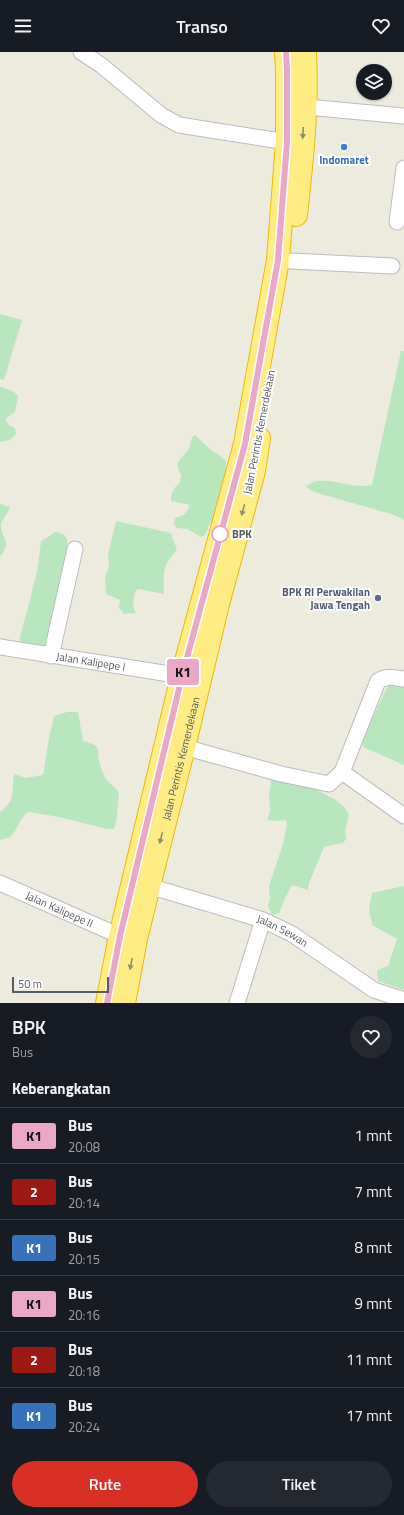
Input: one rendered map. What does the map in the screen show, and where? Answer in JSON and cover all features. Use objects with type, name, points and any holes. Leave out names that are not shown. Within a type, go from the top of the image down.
[{"type":"highway","name":"Jalan Perintis Kemerdekaan","points":[[107,1003],[128,937],[149,886],[218,604],[254,471],[291,261],[301,163],[296,106],[286,52]]},
{"type":"highway","name":"Jalan Perintis Kemerdekaan","points":[[124,1003],[128,937],[182,676],[245,444],[278,260],[287,142],[296,106],[305,52]]},
{"type":"street","points":[[81,52],[101,65],[161,115],[179,125],[287,142]]},
{"type":"street","points":[[296,106],[404,116]]},
{"type":"street","points":[[397,222],[404,168]]},
{"type":"street","points":[[291,261],[392,266]]},
{"type":"street","points":[[51,656],[75,549]]},
{"type":"street","name":"Jalan Kalipepe I","points":[[0,647],[182,676]]},
{"type":"street","points":[[184,748],[325,784],[332,783],[342,772],[378,681],[382,678],[389,677],[404,679]]},
{"type":"street","points":[[342,772],[404,816]]},
{"type":"street","name":"Jalan Kalipepe II","points":[[0,883],[128,937]]},
{"type":"street","name":"Jalan Sewan","points":[[149,886],[262,920],[292,934],[374,990],[404,1000]]},
{"type":"street","points":[[236,1003],[262,920]]},
{"type":"green space","points":[[0,314],[22,320],[4,380],[0,379]]},
{"type":"green space","points":[[401,351],[404,351],[404,520],[391,514],[314,492],[305,486],[317,481],[331,481],[358,486],[372,485]]},
{"type":"green space","points":[[0,386],[14,392],[18,396],[15,412],[5,419],[9,425],[15,428],[16,434],[10,440],[0,442]]},
{"type":"green space","points":[[195,435],[211,450],[226,461],[226,467],[230,473],[217,517],[210,523],[205,535],[201,537],[187,529],[176,528],[174,524],[175,518],[184,515],[190,506],[171,501],[173,491],[180,483],[181,475],[178,469],[178,462],[189,449],[192,437]]},
{"type":"green space","points":[[0,504],[10,507],[1,524],[6,547],[0,557]]},
{"type":"green space","points":[[116,521],[171,533],[177,550],[168,561],[164,570],[164,594],[139,589],[136,590],[133,602],[136,613],[124,614],[119,608],[120,600],[106,594],[105,577],[109,567],[108,555]]},
{"type":"green space","points":[[55,532],[61,533],[66,537],[68,545],[65,573],[58,608],[48,648],[29,646],[20,643],[20,637],[38,566],[41,541]]},
{"type":"green space","points":[[389,683],[404,685],[404,765],[363,747],[363,739]]},
{"type":"green space","points":[[67,712],[78,712],[83,741],[97,747],[100,764],[104,775],[119,792],[117,818],[114,829],[107,829],[54,816],[28,812],[10,837],[0,840],[0,812],[9,804],[11,800],[14,774],[25,778],[43,775],[54,716]]},
{"type":"green space","points":[[272,778],[305,784],[336,800],[345,808],[349,815],[345,831],[346,839],[343,843],[324,847],[309,883],[308,890],[292,885],[279,913],[272,915],[268,906],[270,899],[269,886],[284,841],[287,825],[286,820],[267,820],[270,812],[269,793]]},
{"type":"green space","points":[[404,886],[404,990],[378,981],[377,970],[388,966],[397,939],[372,925],[369,908],[372,893]]},
{"type":"bus line","name":"K1","points":[[107,1003],[120,936],[182,676],[245,444],[278,260],[287,142],[286,52]]},
{"type":"place","name":"Indomaret","points":[[344,147]]},
{"type":"place","name":"BPK","points":[[220,534]]},
{"type":"place","name":"BPK RI Perwakilan Jawa Tengah","points":[[378,598]]}]
